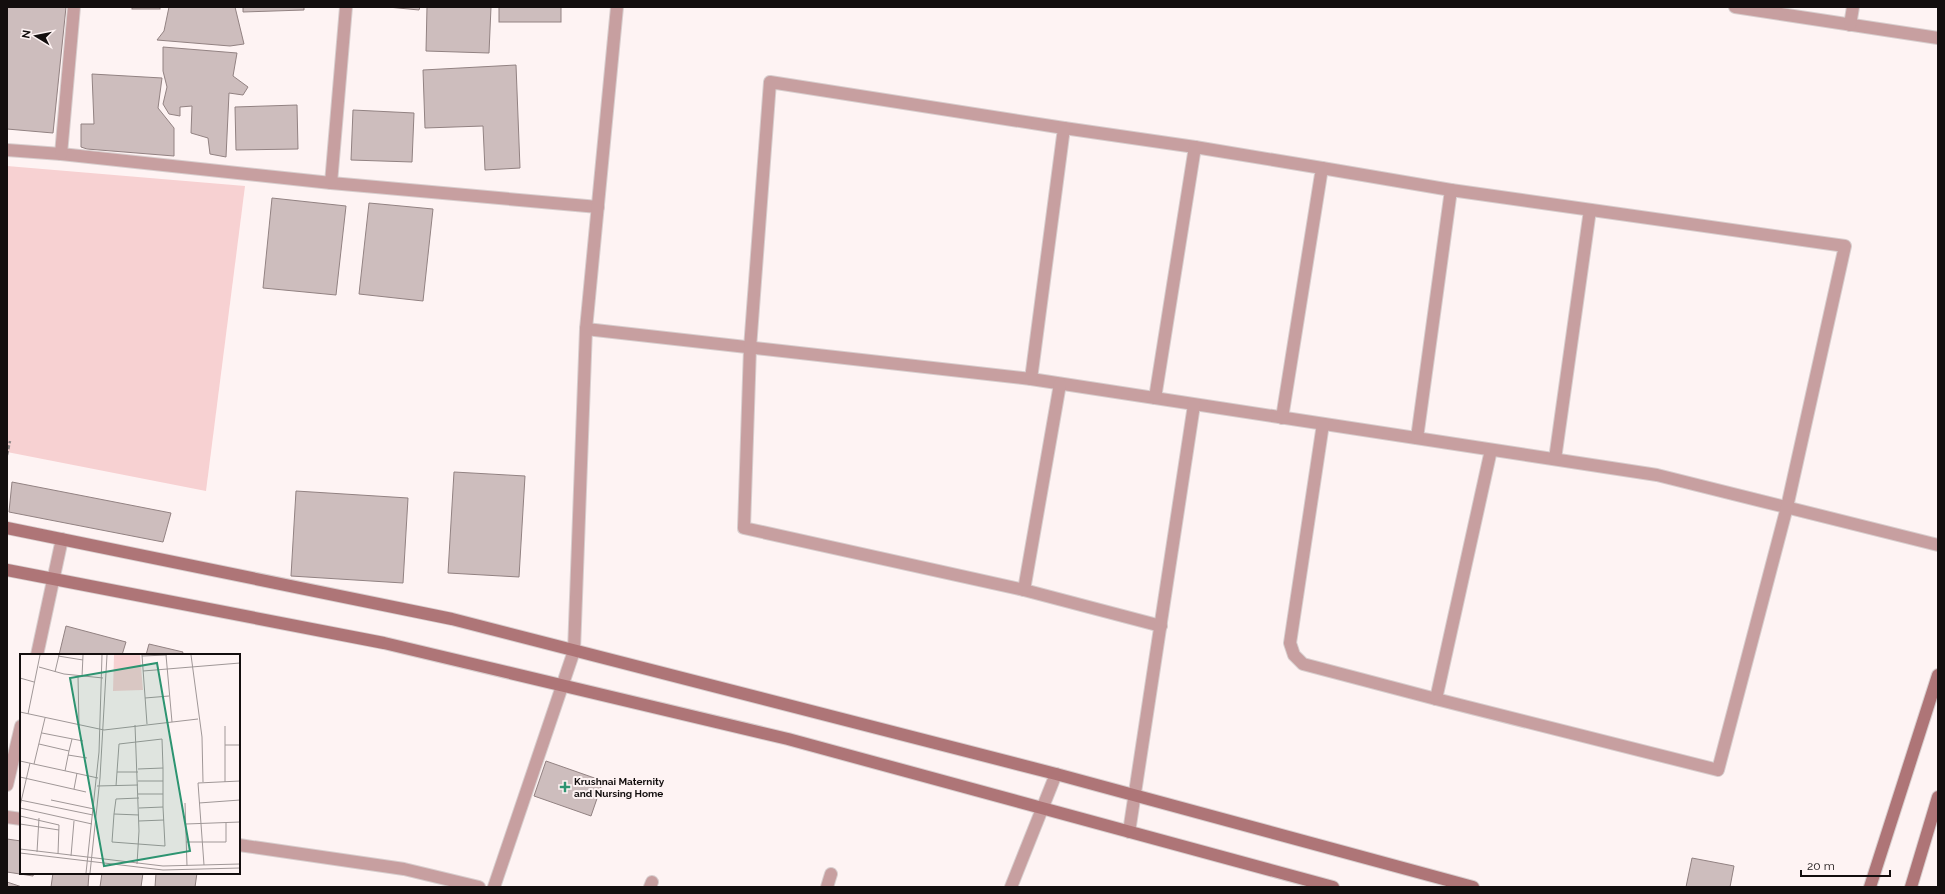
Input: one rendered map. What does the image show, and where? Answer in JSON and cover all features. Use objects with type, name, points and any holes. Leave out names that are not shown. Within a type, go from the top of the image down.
[{"type":"street","points":[[61,154],[74,7]]},
{"type":"street","points":[[331,183],[346,7]]},
{"type":"street","points":[[494,887],[574,651],[586,329],[617,7]]},
{"type":"street","points":[[1735,7],[1938,38]]},
{"type":"street","points":[[1850,25],[1853,7]]},
{"type":"street","points":[[1161,626],[1024,590],[744,528],[750,348],[770,82],[1322,168],[1451,190],[1845,246],[1787,507],[1718,770],[1303,664],[1294,655],[1290,643],[1323,424]]},
{"type":"street","points":[[1031,379],[1064,128]]},
{"type":"street","points":[[1154,398],[1195,148]]},
{"type":"street","points":[[7,150],[61,154],[331,183],[598,207]]},
{"type":"street","points":[[1282,418],[1322,168]]},
{"type":"street","points":[[1418,438],[1451,190]]},
{"type":"street","points":[[1555,459],[1590,210]]},
{"type":"street","points":[[586,329],[1031,379],[1194,405],[1658,474],[1938,545]]},
{"type":"street","points":[[1024,590],[1060,384]]},
{"type":"street","points":[[1129,832],[1194,405]]},
{"type":"street","points":[[1436,698],[1491,450]]},
{"type":"street","points":[[7,528],[452,619],[1056,774],[1473,887]]},
{"type":"street","points":[[38,654],[52,579],[62,539]]},
{"type":"street","points":[[7,570],[384,643],[788,739],[1333,887]]},
{"type":"street","points":[[1870,887],[1938,675]]},
{"type":"street","points":[[7,782],[20,730]]},
{"type":"street","points":[[1011,887],[1056,774]]},
{"type":"street","points":[[1912,887],[1938,797]]},
{"type":"street","points":[[7,817],[20,819]]},
{"type":"street","points":[[240,845],[404,869],[479,887]]},
{"type":"street","points":[[827,887],[831,874]]},
{"type":"path","points":[[7,455],[10,441]]},
{"type":"shaded area","points":[[7,166],[245,186],[206,491],[7,452]]},
{"type":"building","points":[[7,7],[66,7],[53,133],[7,129]]},
{"type":"building","points":[[132,7],[160,7],[160,9],[132,9]]},
{"type":"building","points":[[169,7],[235,7],[244,44],[230,46],[157,40],[164,31]]},
{"type":"building","points":[[243,7],[304,7],[304,10],[243,12]]},
{"type":"building","points":[[388,7],[420,7],[419,10]]},
{"type":"building","points":[[427,7],[491,7],[489,53],[426,51]]},
{"type":"building","points":[[499,7],[561,7],[561,22],[499,22]]},
{"type":"building","points":[[163,47],[237,53],[233,76],[248,87],[243,95],[229,93],[226,157],[210,154],[208,138],[191,133],[192,106],[180,107],[180,116],[169,114],[163,104],[167,87],[163,71]]},
{"type":"building","points":[[516,65],[520,168],[485,170],[483,126],[425,128],[423,70]]},
{"type":"building","points":[[92,74],[162,78],[158,108],[174,128],[174,156],[87,149],[81,147],[81,124],[94,124]]},
{"type":"building","points":[[297,105],[298,149],[236,150],[235,107]]},
{"type":"building","points":[[353,110],[414,113],[412,162],[351,160]]},
{"type":"building","points":[[272,198],[346,206],[336,295],[263,288]]},
{"type":"building","points":[[369,203],[433,209],[423,301],[359,294]]},
{"type":"building","points":[[454,472],[525,476],[519,577],[448,573]]},
{"type":"building","points":[[12,482],[171,513],[163,542],[9,512]]},
{"type":"building","points":[[296,491],[408,498],[403,583],[291,576]]},
{"type":"building","points":[[66,626],[126,642],[122,654],[59,654]]},
{"type":"building","points":[[149,644],[183,652],[182,654],[146,654]]},
{"type":"building","points":[[546,761],[603,781],[591,816],[534,796]]},
{"type":"building","points":[[7,839],[20,841],[20,874],[7,872]]},
{"type":"building","points":[[1692,858],[1734,866],[1730,887],[1686,887]]},
{"type":"building","points":[[20,874],[34,874],[33,876]]},
{"type":"building","points":[[53,874],[89,874],[88,887],[51,887]]},
{"type":"building","points":[[102,874],[143,874],[141,887],[100,887]]},
{"type":"building","points":[[156,874],[197,874],[195,887],[155,887]]},
{"type":"building","points":[[7,882],[22,887],[7,887]]},
{"type":"place","name":"Krushnai Maternity and Nursing Home","points":[[565,787]]}]
